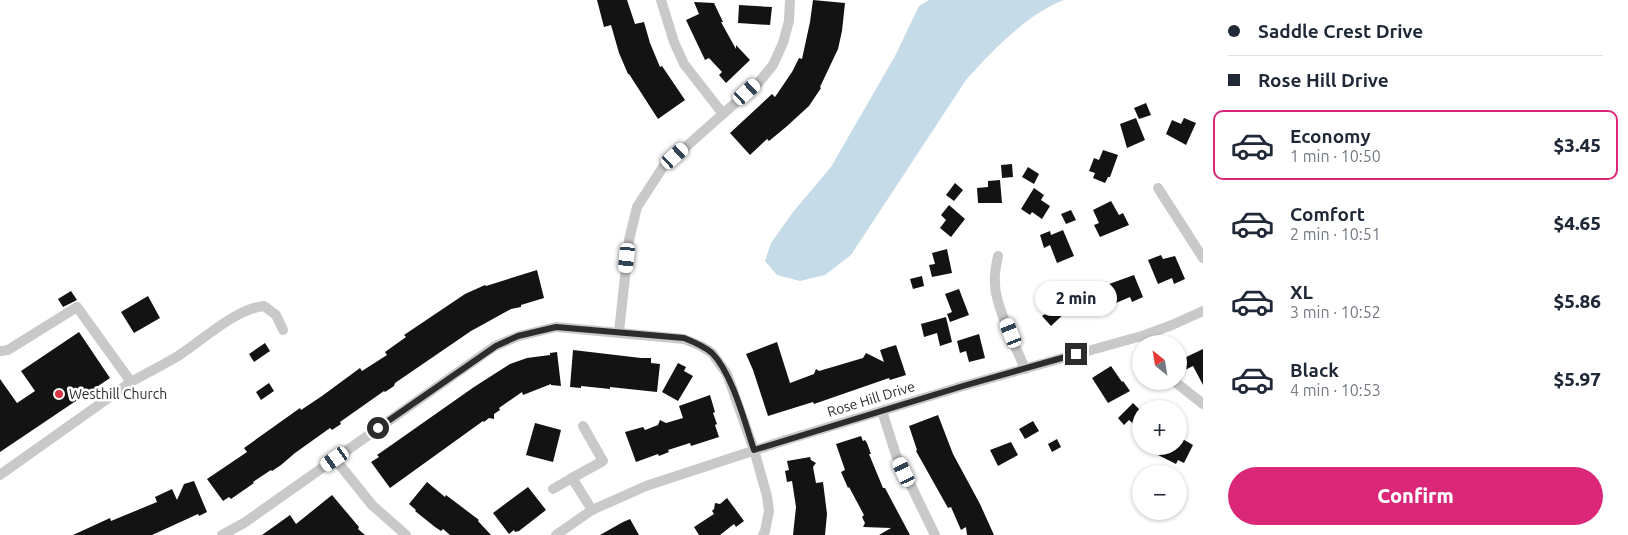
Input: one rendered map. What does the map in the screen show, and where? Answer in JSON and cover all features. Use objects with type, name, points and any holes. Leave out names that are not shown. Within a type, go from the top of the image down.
[{"type":"street","points":[[661,0],[674,42],[684,64],[723,114]]},
{"type":"street","points":[[619,332],[628,240],[637,207],[663,167],[759,82],[772,65],[783,43],[789,21],[790,0]]},
{"type":"street","points":[[1158,188],[1203,258]]},
{"type":"street","points":[[998,256],[994,285],[997,298],[1025,369]]},
{"type":"street","points":[[0,475],[131,382],[178,356],[253,307],[264,306],[276,315],[283,330]]},
{"type":"street","points":[[0,350],[8,350],[78,307],[131,382]]},
{"type":"street","name":"Rose Hill Drive","points":[[1153,335],[1203,311]]},
{"type":"street","points":[[222,535],[244,523],[496,346],[518,336],[556,327],[684,338],[712,353],[727,374],[768,496],[768,510],[763,535]]},
{"type":"street","name":"Rose Hill Drive","points":[[556,535],[592,510],[646,486],[882,410],[1025,369],[1132,342]]},
{"type":"street","points":[[1185,390],[1203,404]]},
{"type":"street","points":[[882,410],[896,455],[936,535]]},
{"type":"street","points":[[553,489],[602,460],[583,426]]},
{"type":"street","points":[[335,459],[372,505],[406,535]]},
{"type":"street","points":[[572,478],[592,510]]},
{"type":"water","points":[[929,0],[1064,0],[1037,14],[1011,34],[966,80],[851,255],[825,275],[800,281],[777,275],[765,261],[771,243],[793,212],[831,167],[895,56],[919,6]]},
{"type":"building","points":[[597,0],[627,0],[635,24],[644,22],[660,67],[662,66],[685,100],[658,119],[628,74],[619,53],[611,25],[604,27]]},
{"type":"building","points":[[813,0],[845,3],[838,49],[821,88],[809,106],[750,155],[730,133],[772,94],[775,97],[799,58],[802,59]]},
{"type":"building","points":[[694,2],[714,3],[723,22],[721,22],[736,49],[736,45],[750,60],[726,83],[719,75],[722,72],[709,58],[705,60],[686,20],[699,14]]},
{"type":"building","points":[[739,5],[772,7],[770,25],[738,23]]},
{"type":"building","points":[[1146,103],[1151,115],[1139,119],[1134,108]]},
{"type":"building","points":[[1136,118],[1145,140],[1127,148],[1120,124]]},
{"type":"building","points":[[1184,118],[1196,123],[1186,145],[1166,134],[1172,120],[1181,124]]},
{"type":"building","points":[[1103,150],[1118,155],[1110,177],[1108,177],[1105,183],[1093,178],[1095,173],[1089,171],[1094,158],[1099,160]]},
{"type":"building","points":[[1012,164],[1013,177],[1002,178],[1001,165]]},
{"type":"building","points":[[1028,167],[1039,174],[1034,184],[1022,177]]},
{"type":"building","points":[[1000,180],[1002,203],[978,203],[977,188],[988,187],[988,181]]},
{"type":"building","points":[[955,183],[963,190],[954,201],[946,195]]},
{"type":"building","points":[[1034,188],[1044,195],[1041,200],[1050,206],[1042,219],[1032,212],[1030,215],[1021,209]]},
{"type":"building","points":[[1111,201],[1119,215],[1123,213],[1129,225],[1100,237],[1094,225],[1099,223],[1093,210]]},
{"type":"building","points":[[949,205],[965,219],[951,237],[940,228],[946,220],[941,215]]},
{"type":"building","points":[[1071,210],[1076,220],[1066,224],[1061,214]]},
{"type":"building","points":[[1063,230],[1074,256],[1057,263],[1050,245],[1044,248],[1040,235],[1050,231],[1051,235]]},
{"type":"building","points":[[947,249],[952,273],[932,277],[929,265],[935,264],[932,253]]},
{"type":"building","points":[[1161,255],[1163,259],[1175,256],[1185,279],[1174,284],[1172,278],[1158,284],[1148,260]]},
{"type":"building","points":[[537,270],[544,298],[511,309],[471,331],[340,422],[341,424],[332,430],[330,428],[281,465],[253,482],[231,499],[229,497],[223,501],[207,479],[247,452],[244,448],[300,408],[301,410],[360,368],[362,371],[387,355],[385,352],[406,337],[404,335],[465,294],[485,285]]},
{"type":"building","points":[[1134,275],[1143,297],[1132,302],[1130,297],[1116,303],[1109,284]]},
{"type":"building","points":[[922,276],[924,286],[913,289],[910,279]]},
{"type":"building","points":[[959,289],[969,315],[950,322],[947,314],[952,312],[945,294]]},
{"type":"building","points":[[1089,289],[1103,302],[1093,312],[1080,298]]},
{"type":"building","points":[[71,291],[77,300],[63,307],[58,299]]},
{"type":"building","points":[[148,296],[160,318],[134,333],[121,312]]},
{"type":"building","points":[[1058,300],[1068,310],[1051,326],[1042,316]]},
{"type":"building","points":[[946,317],[952,342],[940,346],[937,333],[924,337],[921,324]]},
{"type":"building","name":"Westhill Church","points":[[79,332],[110,378],[0,452],[0,379],[17,403],[35,391],[21,371]]},
{"type":"building","points":[[979,334],[985,358],[969,362],[966,351],[960,353],[957,341]]},
{"type":"building","points":[[777,342],[790,383],[814,374],[816,369],[819,371],[863,358],[866,353],[884,362],[880,350],[896,345],[906,375],[890,380],[889,378],[814,404],[813,402],[768,416],[746,354]]},
{"type":"building","points":[[265,343],[270,351],[254,362],[249,354]]},
{"type":"building","points":[[1203,349],[1203,385],[1193,366],[1188,368],[1188,356]]},
{"type":"building","points":[[573,350],[651,358],[651,363],[660,364],[657,392],[610,387],[610,389],[581,386],[581,388],[570,387]]},
{"type":"building","points":[[557,352],[561,386],[551,384],[523,395],[522,392],[499,408],[500,410],[494,414],[494,419],[489,418],[483,421],[390,488],[371,462],[379,457],[377,455],[510,364],[527,358],[550,355],[550,353]]},
{"type":"building","points":[[678,363],[686,367],[684,371],[693,376],[678,401],[662,392]]},
{"type":"building","points":[[1111,366],[1130,391],[1108,403],[1092,378]]},
{"type":"building","points":[[269,383],[274,391],[261,400],[256,392]]},
{"type":"building","points":[[710,395],[719,437],[691,446],[690,443],[668,450],[669,452],[659,456],[658,454],[636,462],[625,432],[643,427],[645,430],[658,425],[660,420],[666,423],[683,418],[679,406]]},
{"type":"building","points":[[1132,404],[1132,423],[1129,420],[1124,425],[1118,418]]},
{"type":"building","points":[[938,415],[953,454],[980,504],[994,535],[967,535],[966,527],[961,530],[951,507],[948,508],[916,451],[909,426]]},
{"type":"building","points":[[1033,421],[1039,431],[1025,439],[1019,429]]},
{"type":"building","points":[[535,423],[561,430],[553,462],[526,455]]},
{"type":"building","points":[[861,436],[863,441],[865,440],[867,443],[871,454],[869,454],[883,488],[885,488],[910,535],[879,535],[891,528],[863,527],[865,523],[862,517],[864,515],[841,472],[845,470],[836,444]]},
{"type":"building","points":[[1057,439],[1061,447],[1052,452],[1048,444]]},
{"type":"building","points":[[1011,442],[1018,455],[998,466],[990,450]]},
{"type":"building","points":[[1187,442],[1193,445],[1184,463],[1178,460],[1176,464],[1158,455],[1187,455]]},
{"type":"building","points":[[810,457],[816,463],[813,467],[816,483],[823,482],[827,514],[825,535],[793,535],[796,507],[792,481],[787,482],[785,471],[789,470],[787,461]]},
{"type":"building","points":[[194,481],[207,512],[199,516],[198,514],[152,535],[73,535],[110,518],[111,521],[157,502],[155,497],[172,489],[177,500],[184,484]]},
{"type":"building","points":[[427,482],[479,520],[491,535],[450,535],[443,529],[441,531],[435,527],[415,511],[409,504]]},
{"type":"building","points":[[528,487],[546,510],[519,531],[515,532],[514,530],[509,534],[493,513]]},
{"type":"building","points":[[332,495],[359,527],[358,529],[365,535],[262,535],[290,515],[296,524]]},
{"type":"building","points":[[727,498],[744,521],[736,527],[734,524],[720,535],[699,535],[694,527],[714,514],[712,511],[715,503],[720,504]]},
{"type":"building","points":[[630,519],[639,535],[600,535],[623,522]]},
{"type":"place","name":"Westhill Church","points":[[59,394]]},
{"type":"route","points":[[378,428],[496,346],[533,331],[556,327],[684,338],[702,346],[712,353],[727,374],[754,450],[963,386],[1076,354]]}]
